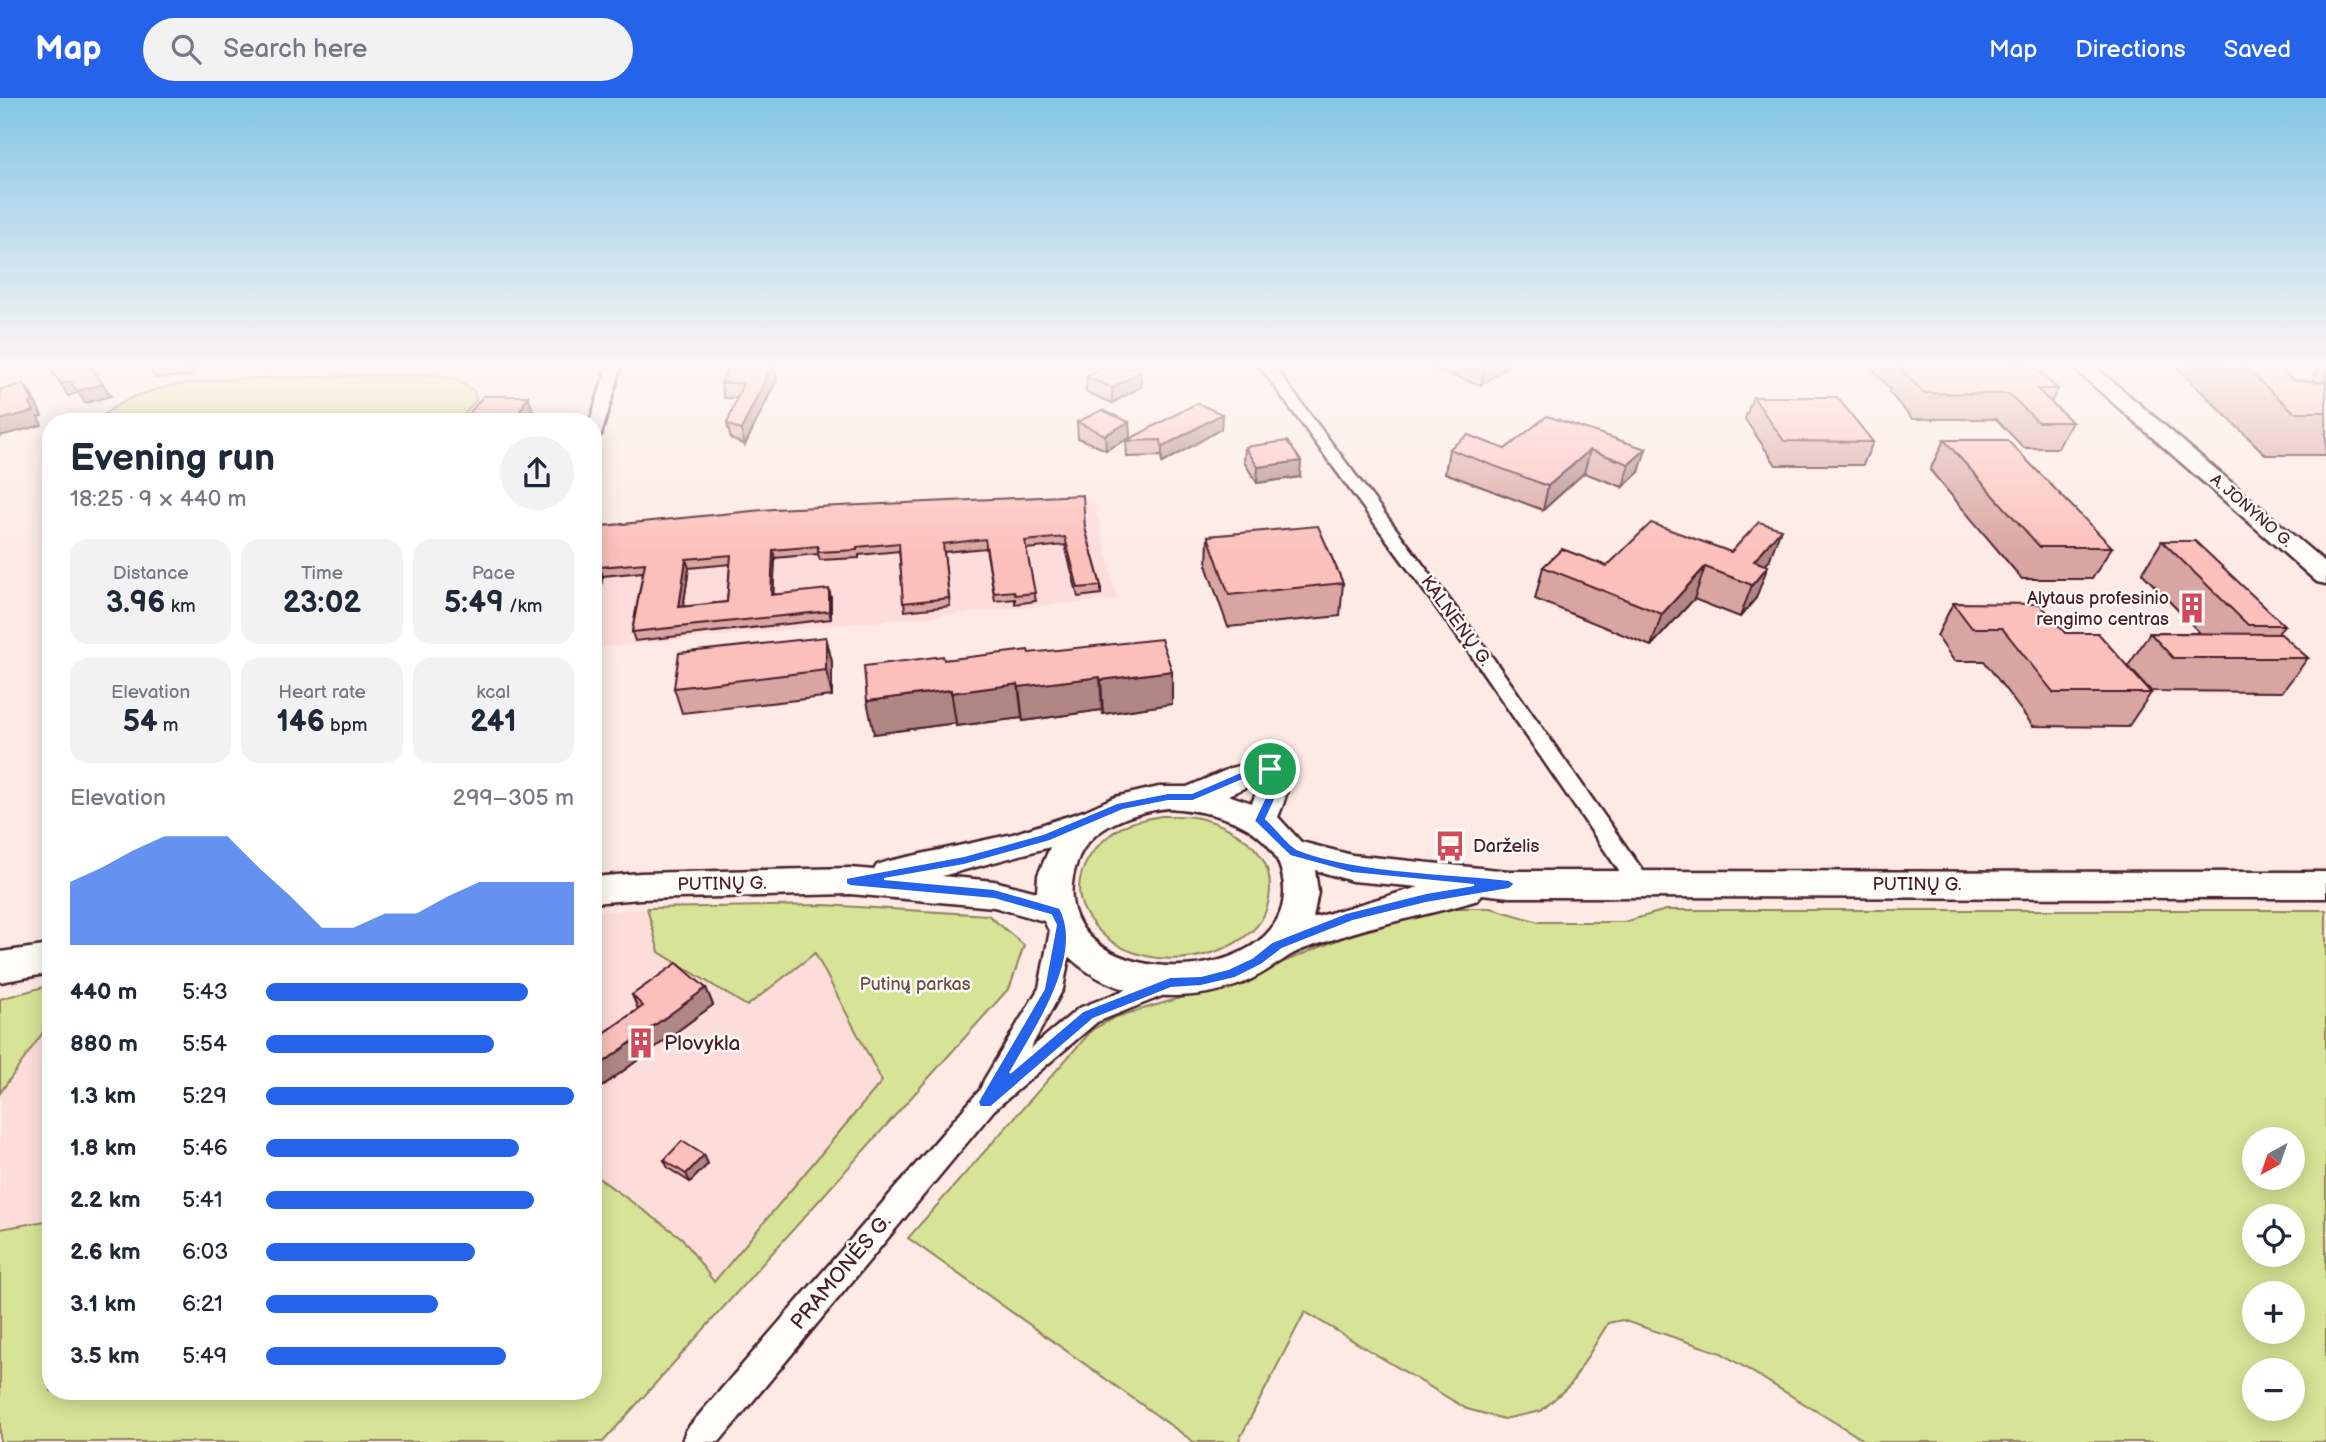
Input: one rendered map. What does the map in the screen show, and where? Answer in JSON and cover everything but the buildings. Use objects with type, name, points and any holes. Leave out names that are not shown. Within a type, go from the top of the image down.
[{"type":"main road","name":"A. JONYNO G.","points":[[2152,427],[2326,576]]},
{"type":"main road","points":[[1193,797],[1242,776],[1270,769],[1273,791],[1260,821]]},
{"type":"main road","points":[[1193,797],[1228,806],[1260,821],[1277,835],[1290,851],[1301,883],[1301,899],[1289,931],[1256,962],[1231,974],[1201,981],[1170,983],[1136,977],[1105,965],[1080,947],[1059,918],[1052,893],[1059,858],[1076,835],[1100,816],[1144,800],[1193,797]]},
{"type":"main road","name":"PUTINŲ G.","points":[[850,881],[964,860],[1046,838],[1100,816]]},
{"type":"main road","name":"PUTINŲ G.","points":[[1290,851],[1352,868],[1509,884],[2326,885]]},
{"type":"main road","name":"PUTINŲ G.","points":[[602,890],[850,881],[994,894],[1059,918]]},
{"type":"main road","name":"PUTINŲ G.","points":[[1277,945],[1351,917],[1426,898],[1509,884]]},
{"type":"main road","points":[[0,967],[42,960]]},
{"type":"street","name":"KALNĖNŲ G.","points":[[1312,427],[1478,651],[1640,884]]},
{"type":"street","points":[[985,1102],[1051,989],[1059,918]]},
{"type":"street","points":[[985,1102],[1088,1015],[1170,983]]},
{"type":"street","name":"PRAMONĖS G.","points":[[698,1442],[985,1102]]},
{"type":"shaded area","points":[[1094,500],[1117,599],[602,647],[602,530],[840,510]]},
{"type":"shaded area","points":[[647,908],[659,952],[815,952],[882,1081],[714,1282],[682,1238],[602,1180],[602,911]]},
{"type":"shaded area","points":[[42,1034],[42,1222],[0,1229],[0,1093]]},
{"type":"green space","points":[[1162,816],[1195,817],[1224,827],[1247,841],[1264,861],[1270,887],[1266,910],[1257,926],[1235,943],[1215,952],[1192,957],[1169,959],[1146,956],[1124,949],[1105,937],[1090,920],[1082,906],[1079,892],[1080,878],[1092,853],[1102,842],[1126,825]]},
{"type":"green space","name":"Putinų parkas","points":[[825,905],[988,915],[1024,945],[1010,987],[603,1442],[0,1442],[0,1229],[42,1222],[42,1400],[602,1400],[602,1180],[682,1238],[714,1282],[882,1081],[815,953],[747,1006],[659,952],[647,908]]},
{"type":"green space","points":[[1440,908],[1491,908],[1539,922],[1624,922],[1666,910],[2326,910],[2326,1442],[1867,1442],[1721,1353],[1622,1320],[1608,1323],[1571,1384],[1541,1411],[1504,1419],[1467,1409],[1305,1312],[1238,1442],[1194,1442],[908,1238],[1093,1029],[1116,1017],[1234,982],[1394,917]]},
{"type":"green space","points":[[42,987],[42,1034],[0,1093],[0,999]]},
{"type":"place","name":"Alytaus profesinio rengimo centras","points":[[2192,608]]},
{"type":"place","name":"Darželis","points":[[1450,846]]},
{"type":"place","name":"Plovykla","points":[[641,1043]]},
{"type":"route","points":[[1270,769],[1273,791],[1260,821],[1277,835],[1290,851],[1352,868],[1509,884],[1426,898],[1351,917],[1277,945],[1256,962],[1231,974],[1201,981],[1170,983],[1088,1015],[985,1102],[1051,989],[1063,925],[1056,911],[994,894],[850,881],[964,860],[1046,838],[1121,806],[1168,797],[1193,797],[1242,776],[1270,769]]}]
